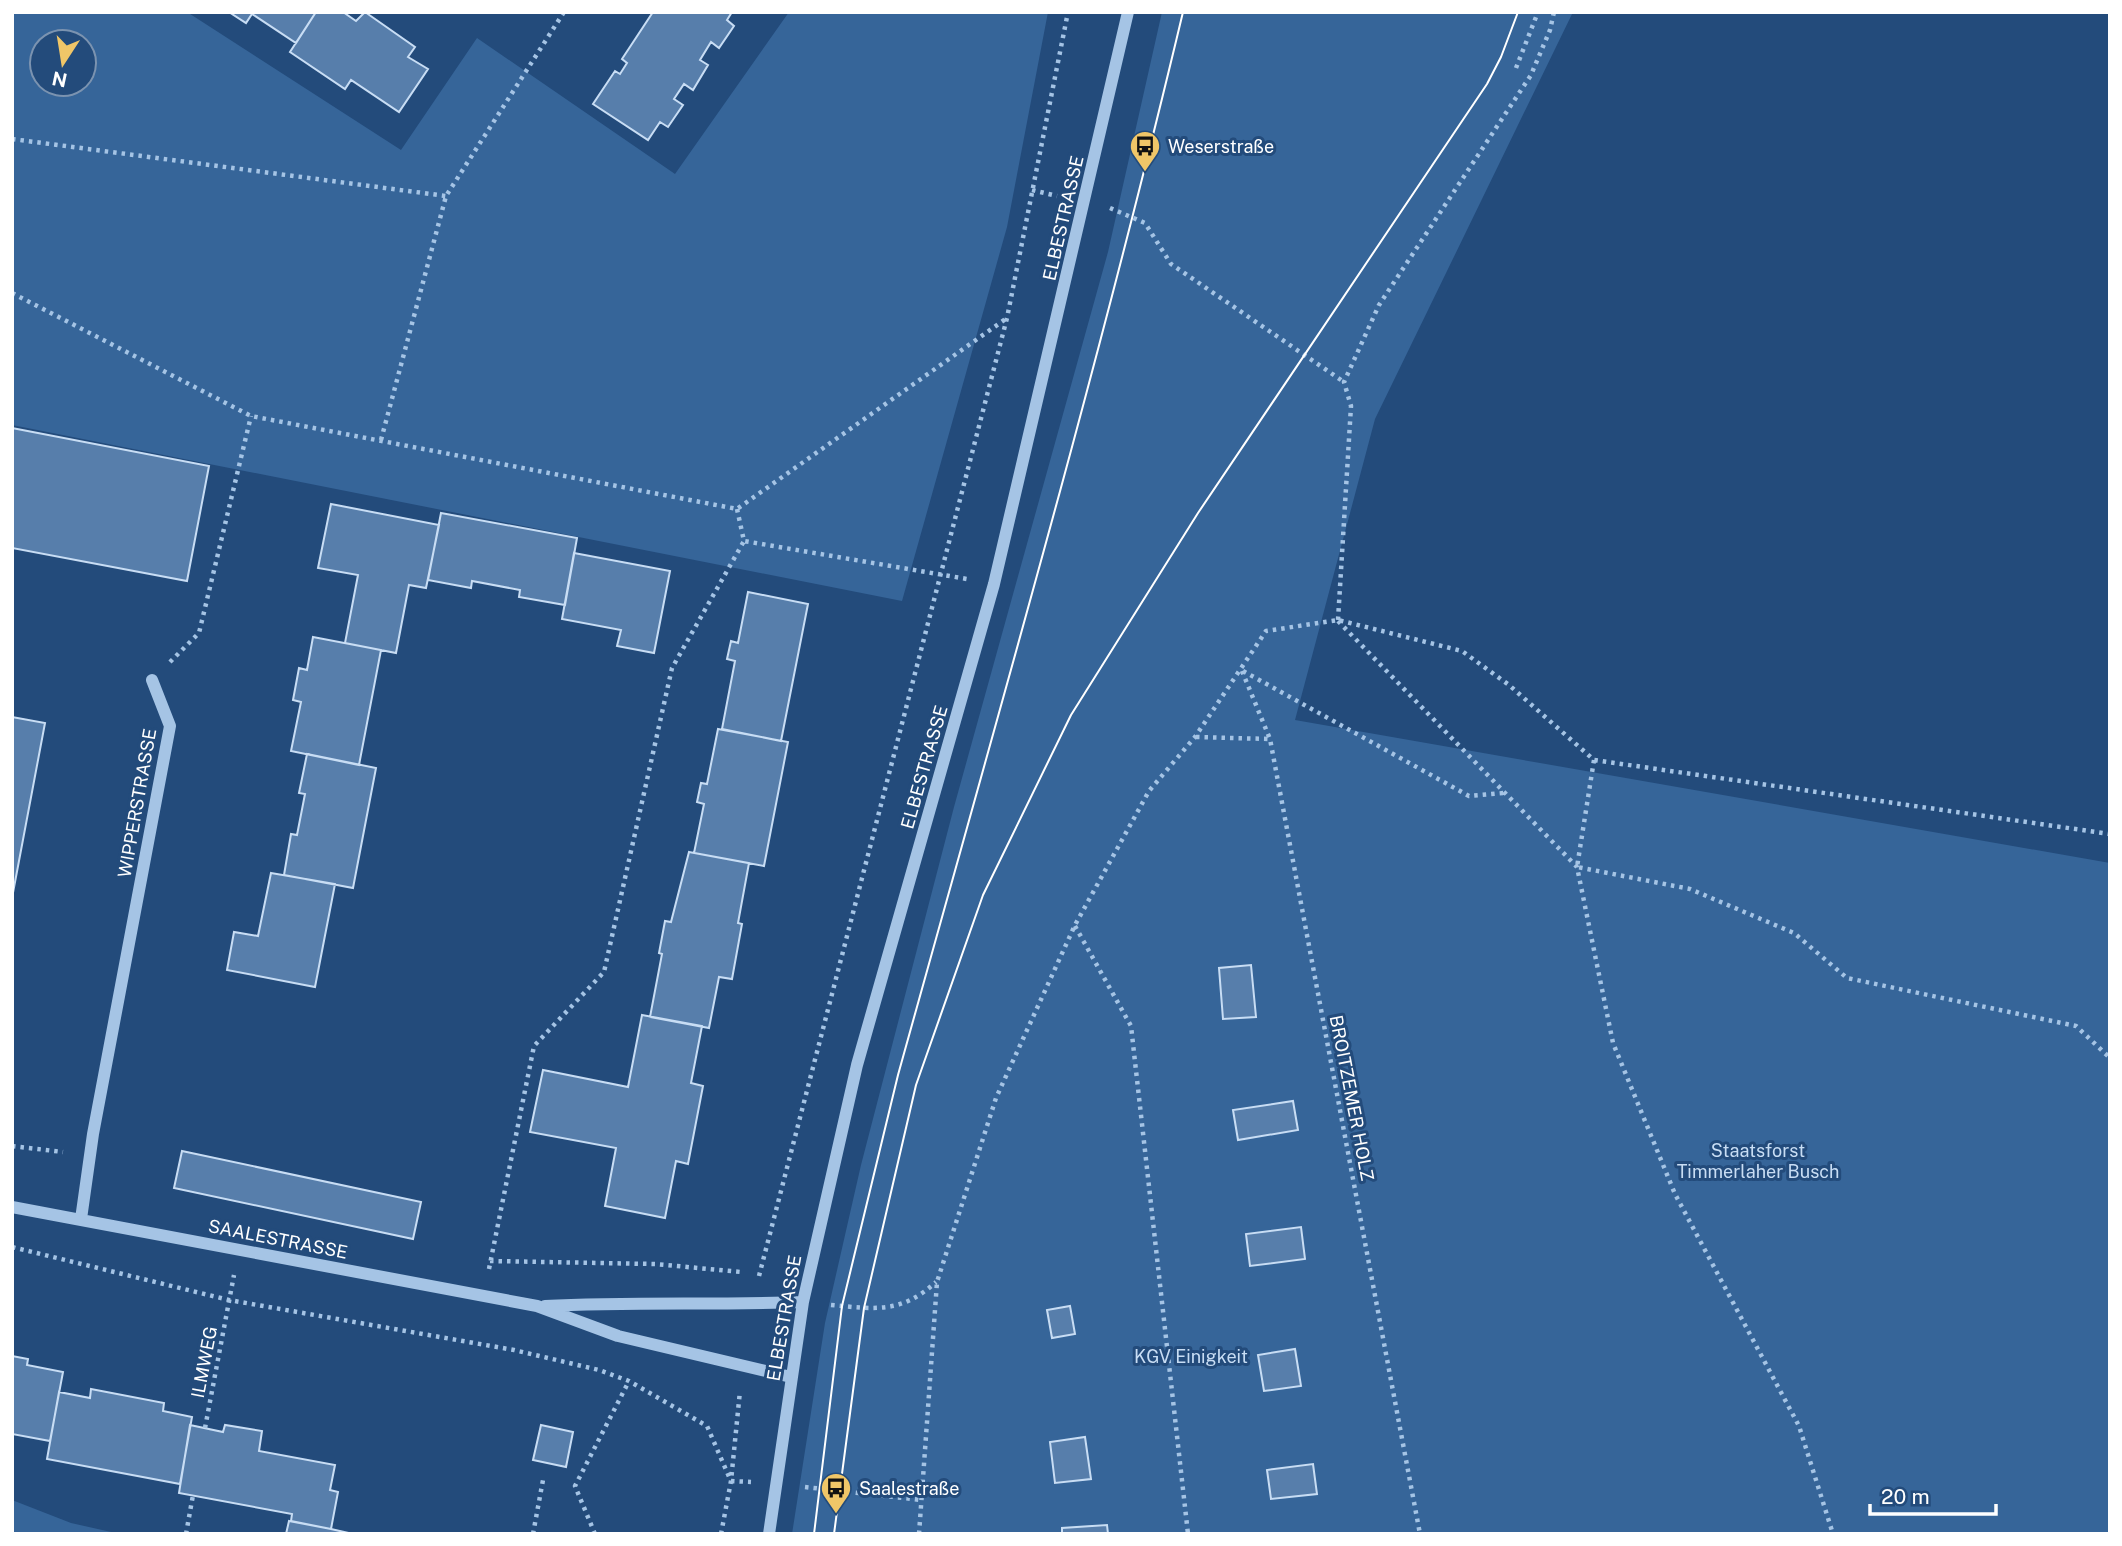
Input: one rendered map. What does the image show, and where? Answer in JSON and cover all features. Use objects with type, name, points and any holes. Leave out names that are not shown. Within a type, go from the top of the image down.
[{"type":"street","name":"ELBESTRASSE","points":[[769,1534],[774,1484],[803,1302],[857,1065],[994,584],[1086,203],[1128,12]]},
{"type":"street","name":"WIPPERSTRASSE","points":[[81,1219],[90,1157],[170,726],[152,680]]},
{"type":"street","name":"SAALESTRASSE","points":[[12,1207],[537,1306],[618,1336],[790,1377]]},
{"type":"street","name":"SAALESTRASSE","points":[[537,1306],[638,1302],[721,1306],[803,1302]]},
{"type":"path","points":[[381,440],[446,196],[564,12]]},
{"type":"path","points":[[737,509],[744,541],[672,668],[604,972],[534,1046],[490,1261],[654,1264],[759,1274],[1007,318],[1068,12]]},
{"type":"path","points":[[1516,68],[1538,12]]},
{"type":"path","points":[[1344,382],[1379,305],[1531,75],[1550,30],[1554,12]]},
{"type":"path","points":[[12,139],[446,196]]},
{"type":"path","points":[[1086,203],[1121,211],[1145,223],[1171,264],[1344,382],[1351,406],[1338,620],[1577,867],[1690,889],[1794,933],[1847,978],[2076,1026],[2110,1058]]},
{"type":"path","points":[[12,293],[251,416],[737,509],[1007,318]]},
{"type":"path","points":[[152,680],[199,633],[251,416]]},
{"type":"path","points":[[744,541],[979,581]]},
{"type":"path","points":[[919,1534],[937,1282],[996,1098],[1075,925],[1149,791],[1195,737],[1242,671],[1266,631],[1338,620],[1462,651],[1509,685],[1594,760],[2110,834]]},
{"type":"path","points":[[1242,671],[1469,796],[1504,793]]},
{"type":"path","name":"BROITZEMER HOLZ","points":[[1242,671],[1270,739],[1420,1534]]},
{"type":"path","points":[[1195,737],[1270,739]]},
{"type":"path","points":[[1594,760],[1577,867],[1613,1044],[1675,1194],[1798,1426],[1833,1534]]},
{"type":"path","points":[[1075,925],[1131,1026],[1188,1534]]},
{"type":"path","points":[[12,1146],[90,1157]]},
{"type":"path","points":[[12,1247],[229,1300],[513,1350],[599,1370],[629,1381],[707,1426],[731,1481]]},
{"type":"path","points":[[803,1302],[889,1310],[921,1296],[937,1282]]},
{"type":"path","name":"ILMWEG","points":[[205,1428],[229,1300]]},
{"type":"path","points":[[594,1534],[575,1486],[629,1381]]},
{"type":"path","points":[[721,1534],[731,1481],[737,1423]]},
{"type":"path","points":[[533,1534],[543,1480]]},
{"type":"path","points":[[731,1481],[921,1500]]},
{"type":"path","points":[[186,1534],[193,1496]]},
{"type":"green space","points":[[12,12],[187,12],[401,150],[477,38],[675,174],[789,12],[1048,12],[1007,227],[902,601],[12,425]]},
{"type":"green space","points":[[1162,12],[1573,12],[1375,419],[1295,720],[2110,863],[2110,1534],[792,1534],[825,1323],[861,1165],[954,807],[1108,252]]},
{"type":"green space","points":[[12,1500],[71,1523],[120,1534],[12,1534]]},
{"type":"building","points":[[229,12],[316,12],[296,43],[252,14],[246,23]]},
{"type":"building","points":[[316,12],[343,12],[356,21],[365,12],[415,47],[408,57],[428,69],[399,112],[351,80],[345,89],[290,52]]},
{"type":"building","points":[[653,12],[732,12],[727,20],[734,26],[719,48],[711,42],[700,60],[708,65],[693,90],[684,84],[674,99],[683,105],[668,127],[660,122],[648,140],[593,104],[615,71],[620,74],[627,63],[622,59]]},
{"type":"building","points":[[12,428],[209,466],[187,581],[12,548]]},
{"type":"building","points":[[331,504],[439,525],[426,588],[409,585],[396,653],[345,643],[358,575],[318,568]]},
{"type":"building","points":[[441,513],[577,538],[565,605],[519,597],[520,590],[472,581],[471,588],[428,580]]},
{"type":"building","points":[[574,553],[670,571],[654,653],[617,646],[621,630],[562,619]]},
{"type":"building","points":[[748,592],[808,604],[781,741],[722,729],[735,661],[727,659],[731,641],[738,643]]},
{"type":"building","points":[[313,637],[381,650],[359,765],[291,751],[301,702],[293,700],[299,668],[307,670]]},
{"type":"building","points":[[12,717],[45,723],[12,898]]},
{"type":"building","points":[[718,729],[788,742],[764,866],[694,853],[704,804],[697,802],[701,783],[707,784]]},
{"type":"building","points":[[307,754],[376,768],[353,888],[284,875],[291,834],[297,835],[305,794],[299,793]]},
{"type":"building","points":[[689,852],[749,863],[738,923],[742,924],[732,979],[719,977],[709,1028],[650,1017],[662,954],[659,953],[665,921],[671,922]]},
{"type":"building","points":[[271,873],[335,884],[315,987],[227,970],[234,932],[258,936]]},
{"type":"building","points":[[1251,965],[1256,1017],[1223,1019],[1219,968]]},
{"type":"building","points":[[642,1015],[702,1026],[691,1083],[703,1086],[688,1164],[676,1161],[665,1218],[605,1206],[616,1148],[530,1132],[543,1070],[628,1087]]},
{"type":"building","points":[[1293,1101],[1298,1130],[1238,1140],[1233,1110]]},
{"type":"building","points":[[182,1151],[421,1202],[413,1239],[174,1188]]},
{"type":"building","points":[[1301,1227],[1305,1259],[1250,1266],[1246,1234]]},
{"type":"building","points":[[1070,1306],[1075,1334],[1052,1338],[1047,1310]]},
{"type":"building","points":[[1295,1349],[1301,1386],[1264,1391],[1258,1355]]},
{"type":"building","points":[[12,1356],[28,1359],[27,1365],[63,1372],[50,1441],[12,1434]]},
{"type":"building","points":[[91,1389],[164,1403],[163,1411],[192,1417],[180,1484],[47,1459],[59,1392],[90,1398]]},
{"type":"building","points":[[190,1425],[223,1432],[225,1425],[262,1431],[259,1451],[335,1465],[330,1490],[338,1492],[331,1529],[291,1521],[292,1514],[179,1493]]},
{"type":"building","points":[[541,1425],[573,1432],[566,1467],[533,1460]]},
{"type":"building","points":[[1085,1437],[1091,1479],[1055,1483],[1050,1442]]},
{"type":"building","points":[[1313,1464],[1317,1494],[1271,1499],[1267,1470]]},
{"type":"building","points":[[289,1521],[331,1529],[353,1534],[286,1534]]},
{"type":"building","points":[[1107,1525],[1108,1534],[1062,1534],[1062,1528]]},
{"type":"tram line","points":[[814,1534],[842,1306],[898,1075],[1081,412],[1183,12]]},
{"type":"tram line","points":[[834,1534],[864,1308],[916,1085],[983,895],[1071,715],[1198,513],[1487,84],[1501,57],[1518,12]]},
{"type":"place","name":"Weserstraße","points":[[1145,173]]},
{"type":"place","name":"Saalestraße","points":[[836,1515]]},
{"type":"park label","name":"Staatsforst Timmerlaher Busch","points":[[1758,1160]]},
{"type":"park label","name":"KGV Einigkeit","points":[[1191,1356]]}]
